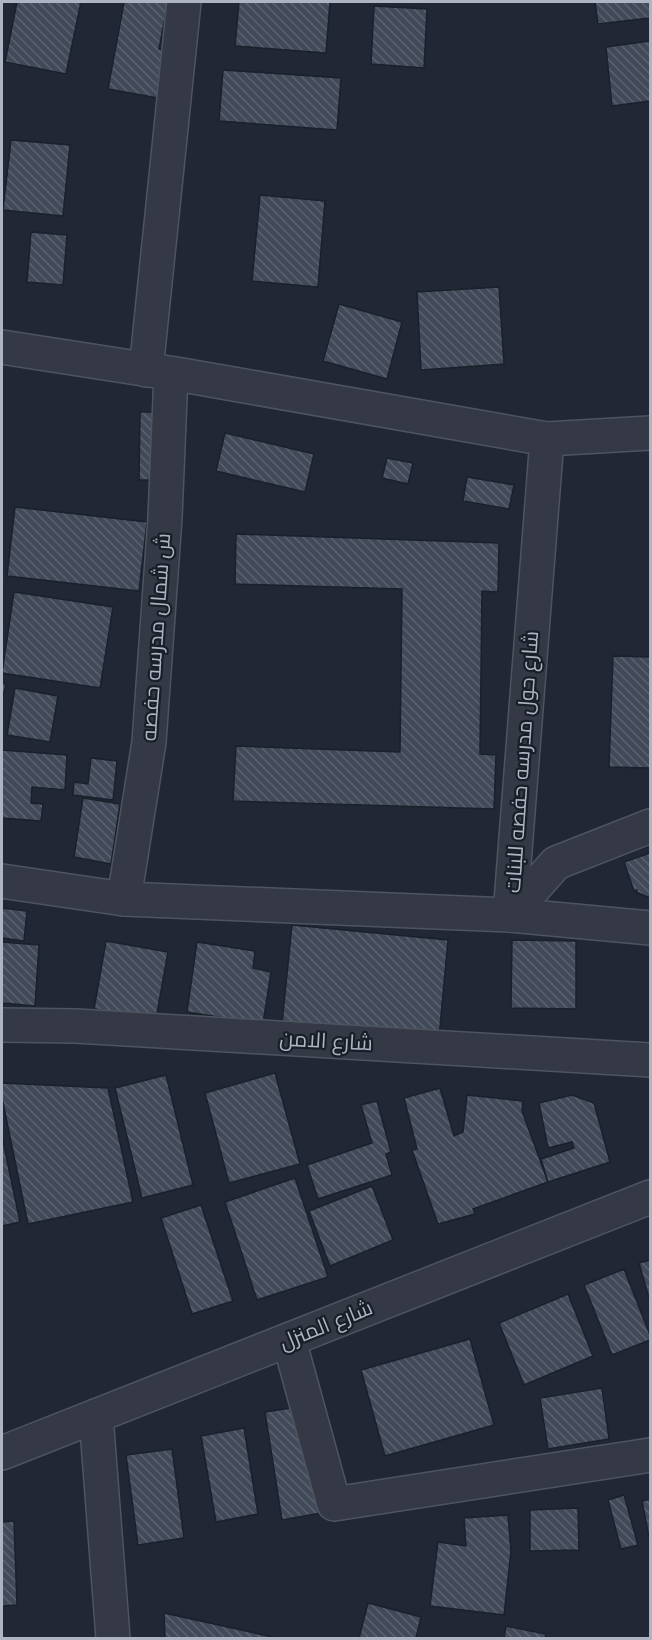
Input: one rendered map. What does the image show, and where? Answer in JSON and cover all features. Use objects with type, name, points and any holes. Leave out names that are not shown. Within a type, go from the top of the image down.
[{"type":"street","name":"ش شمال مدرسه حفصه","points":[[124,899],[150,742],[165,518],[159,372],[184,2]]},
{"type":"street","points":[[2,347],[547,439],[651,433]]},
{"type":"street","name":"شارع حول مدرسه حفصه للبنات","points":[[510,915],[547,439]]},
{"type":"street","name":"شارع حول مدرسه حفصه للبنات","points":[[510,915],[556,863],[651,826]]},
{"type":"street","points":[[2,881],[124,899],[510,915],[651,928]]},
{"type":"street","name":"شارع الامن","points":[[2,1024],[76,1026],[651,1060]]},
{"type":"street","name":"شارع المنزل","points":[[2,1453],[651,1197]]},
{"type":"street","points":[[289,1340],[334,1504],[651,1455]]},
{"type":"street","points":[[96,1416],[113,1638]]},
{"type":"building","points":[[17,2],[81,2],[66,74],[5,62]]},
{"type":"building","points":[[124,2],[168,2],[159,49],[167,51],[158,98],[108,89]]},
{"type":"building","points":[[239,2],[330,2],[326,53],[235,46]]},
{"type":"building","points":[[595,2],[650,2],[650,18],[598,24]]},
{"type":"building","points":[[374,6],[427,9],[424,68],[371,64]]},
{"type":"building","points":[[650,41],[650,101],[612,106],[606,47]]},
{"type":"building","points":[[223,70],[341,78],[337,130],[219,121]]},
{"type":"building","points":[[11,140],[70,145],[63,216],[3,210]]},
{"type":"building","points":[[260,195],[325,201],[318,287],[252,281]]},
{"type":"building","points":[[31,232],[67,235],[63,285],[27,282]]},
{"type":"building","points":[[499,287],[504,364],[421,370],[417,292]]},
{"type":"building","points":[[339,304],[402,322],[387,379],[323,361]]},
{"type":"building","points":[[140,412],[161,412],[160,480],[139,480]]},
{"type":"building","points":[[225,433],[314,454],[305,492],[216,471]]},
{"type":"building","points":[[387,458],[413,463],[408,484],[382,478]]},
{"type":"building","points":[[467,477],[514,485],[509,509],[463,501]]},
{"type":"building","points":[[15,507],[147,522],[139,591],[7,576]]},
{"type":"building","points":[[236,534],[499,543],[498,592],[482,591],[480,754],[496,755],[494,809],[233,801],[236,746],[400,752],[402,589],[235,584]]},
{"type":"building","points":[[14,592],[113,607],[100,688],[2,673]]},
{"type":"building","points":[[613,656],[650,657],[650,768],[609,767]]},
{"type":"building","points":[[2,683],[6,684],[2,702]]},
{"type":"building","points":[[15,688],[58,696],[50,742],[7,735]]},
{"type":"building","points":[[2,750],[67,755],[65,790],[32,787],[31,803],[43,804],[41,821],[2,818]]},
{"type":"building","points":[[91,758],[117,761],[113,800],[73,795],[74,782],[88,784]]},
{"type":"building","points":[[83,798],[120,804],[111,864],[74,857]]},
{"type":"building","points":[[650,853],[650,898],[636,892],[637,890],[634,891],[624,862]]},
{"type":"building","points":[[2,908],[27,911],[24,941],[2,938]]},
{"type":"building","points":[[292,925],[448,940],[439,1038],[282,1023]]},
{"type":"building","points":[[512,940],[576,941],[576,1009],[511,1008]]},
{"type":"building","points":[[106,941],[168,952],[156,1019],[94,1009]]},
{"type":"building","points":[[2,942],[39,945],[35,1006],[2,1003]]},
{"type":"building","points":[[197,942],[255,951],[253,968],[271,972],[263,1024],[187,1012]]},
{"type":"building","points":[[275,1073],[300,1164],[229,1183],[205,1093]]},
{"type":"building","points":[[166,1075],[193,1185],[142,1198],[115,1088]]},
{"type":"building","points":[[2,1083],[108,1088],[133,1202],[28,1224],[2,1098]]},
{"type":"building","points":[[440,1088],[454,1136],[463,1132],[467,1095],[523,1101],[522,1111],[548,1182],[473,1209],[475,1214],[438,1224],[412,1150],[417,1149],[404,1098]]},
{"type":"building","points":[[572,1095],[594,1103],[610,1162],[548,1182],[541,1159],[574,1148],[572,1142],[548,1148],[539,1103]]},
{"type":"building","points":[[377,1101],[391,1152],[386,1154],[392,1175],[318,1199],[307,1165],[372,1143],[361,1105]]},
{"type":"building","points":[[2,1136],[20,1222],[2,1226]]},
{"type":"building","points":[[295,1178],[328,1277],[257,1300],[225,1202]]},
{"type":"building","points":[[372,1186],[393,1240],[330,1266],[309,1211]]},
{"type":"building","points":[[201,1205],[233,1301],[192,1314],[161,1218]]},
{"type":"building","points":[[650,1260],[650,1298],[649,1298],[639,1263]]},
{"type":"building","points":[[624,1269],[650,1340],[612,1355],[584,1285]]},
{"type":"building","points":[[568,1294],[593,1356],[524,1385],[499,1323]]},
{"type":"building","points":[[470,1339],[494,1425],[385,1456],[361,1370]]},
{"type":"building","points":[[602,1388],[609,1439],[548,1449],[540,1398]]},
{"type":"building","points":[[304,1406],[321,1513],[282,1520],[265,1412]]},
{"type":"building","points":[[244,1428],[258,1514],[216,1522],[201,1436]]},
{"type":"building","points":[[172,1449],[184,1538],[138,1545],[126,1455]]},
{"type":"building","points":[[624,1495],[638,1545],[621,1549],[608,1500]]},
{"type":"building","points":[[650,1499],[650,1542],[642,1501]]},
{"type":"building","points":[[578,1508],[579,1550],[530,1551],[530,1510]]},
{"type":"building","points":[[508,1515],[511,1551],[504,1615],[430,1606],[438,1542],[466,1546],[464,1518]]},
{"type":"building","points":[[14,1521],[17,1605],[2,1606],[2,1522]]},
{"type":"building","points":[[368,1603],[421,1617],[416,1638],[359,1638]]},
{"type":"building","points":[[164,1613],[277,1638],[165,1638]]},
{"type":"building","points":[[506,1626],[546,1634],[545,1638],[504,1638]]}]
